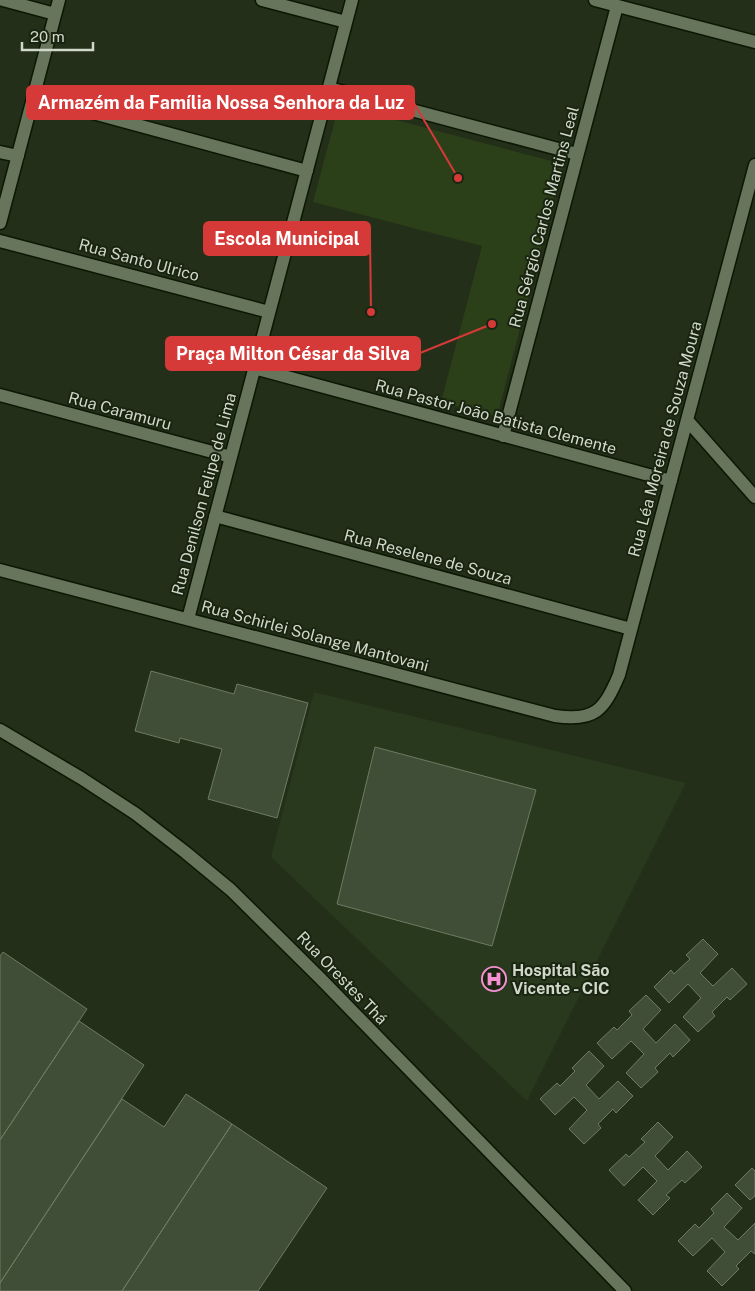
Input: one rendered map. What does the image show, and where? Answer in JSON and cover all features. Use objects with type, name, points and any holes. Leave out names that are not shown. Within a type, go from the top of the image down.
[{"type":"street","points":[[3,0],[55,14]]},
{"type":"street","points":[[0,223],[59,0]]},
{"type":"street","points":[[262,0],[346,22]]},
{"type":"street","name":"Rua Denilson Felipe de Lima","points":[[188,619],[352,0]]},
{"type":"street","points":[[595,0],[755,42]]},
{"type":"street","name":"Rua Sérgio Carlos Martins Leal","points":[[502,436],[617,6]]},
{"type":"street","points":[[329,88],[578,154]]},
{"type":"street","points":[[34,97],[307,171]]},
{"type":"street","points":[[0,152],[18,156]]},
{"type":"street","name":"Rua Léa Moreira de Souza Moura","points":[[594,714],[603,706],[619,675],[755,165]]},
{"type":"street","name":"Rua Santo Ulrico","points":[[0,241],[269,312]]},
{"type":"street","name":"Rua Pastor João Batista Clemente","points":[[254,368],[671,482]]},
{"type":"street","name":"Rua Caramuru","points":[[0,395],[231,457]]},
{"type":"street","points":[[687,420],[755,497]]},
{"type":"street","name":"Rua Reselene de Souza","points":[[216,516],[631,629]]},
{"type":"street","name":"Rua Schirlei Solange Mantovani","points":[[0,570],[555,716],[581,718],[594,714]]},
{"type":"street","name":"Rua Orestes Thá","points":[[0,730],[81,778],[136,814],[231,890],[301,959],[625,1291]]},
{"type":"shaded area","points":[[339,105],[563,164],[497,417],[441,402],[482,246],[313,202]]},
{"type":"shaded area","name":"Hospital São Vicente - CIC","points":[[314,692],[686,783],[527,1101],[271,857]]},
{"type":"building","points":[[151,671],[234,694],[237,684],[308,703],[277,818],[208,799],[222,749],[180,738],[179,743],[135,731]]},
{"type":"building","points":[[375,747],[536,790],[492,946],[337,904]]},
{"type":"building","points":[[703,939],[718,954],[700,973],[713,986],[732,968],[747,984],[730,1000],[727,997],[712,1012],[715,1016],[698,1032],[683,1017],[701,998],[688,984],[669,1003],[654,987],[671,970],[674,974],[690,959],[686,955]]},
{"type":"building","points":[[3,952],[87,1009],[0,1140],[0,956]]},
{"type":"building","points":[[646,995],[661,1010],[643,1029],[656,1043],[675,1024],[690,1040],[673,1057],[670,1053],[655,1068],[658,1072],[641,1088],[626,1073],[644,1054],[631,1041],[612,1059],[597,1043],[614,1027],[617,1030],[632,1015],[629,1011]]},
{"type":"building","points":[[79,1021],[144,1065],[0,1283],[0,1140]]},
{"type":"building","points":[[589,1051],[604,1066],[586,1085],[599,1099],[618,1081],[633,1096],[616,1113],[613,1109],[598,1124],[601,1128],[584,1144],[569,1129],[587,1110],[574,1097],[555,1115],[540,1099],[557,1083],[560,1086],[575,1071],[572,1068]]},
{"type":"building","points":[[186,1094],[232,1124],[122,1291],[0,1291],[0,1283],[122,1099],[164,1127]]},
{"type":"building","points":[[658,1122],[673,1137],[655,1156],[668,1170],[687,1151],[702,1167],[685,1183],[682,1180],[666,1195],[670,1198],[653,1215],[638,1200],[657,1181],[643,1167],[624,1186],[609,1170],[626,1154],[629,1157],[645,1142],[641,1139]]},
{"type":"building","points":[[232,1124],[327,1188],[258,1291],[122,1291]]},
{"type":"building","points":[[752,1168],[755,1171],[755,1196],[750,1200],[735,1185]]},
{"type":"building","points":[[727,1193],[742,1208],[724,1227],[738,1240],[755,1223],[755,1254],[751,1251],[736,1266],[739,1269],[722,1286],[707,1271],[725,1252],[712,1238],[693,1256],[678,1241],[695,1224],[699,1228],[714,1213],[711,1209]]},
{"type":"place","name":"Armazém da Família Nossa Senhora da Luz","points":[[458,178]]},
{"type":"place","name":"Escola Municipal","points":[[371,312]]},
{"type":"place","name":"Praça Milton César da Silva","points":[[492,324]]},
{"type":"place","name":"Hospital São Vicente - CIC","points":[[494,979]]}]
